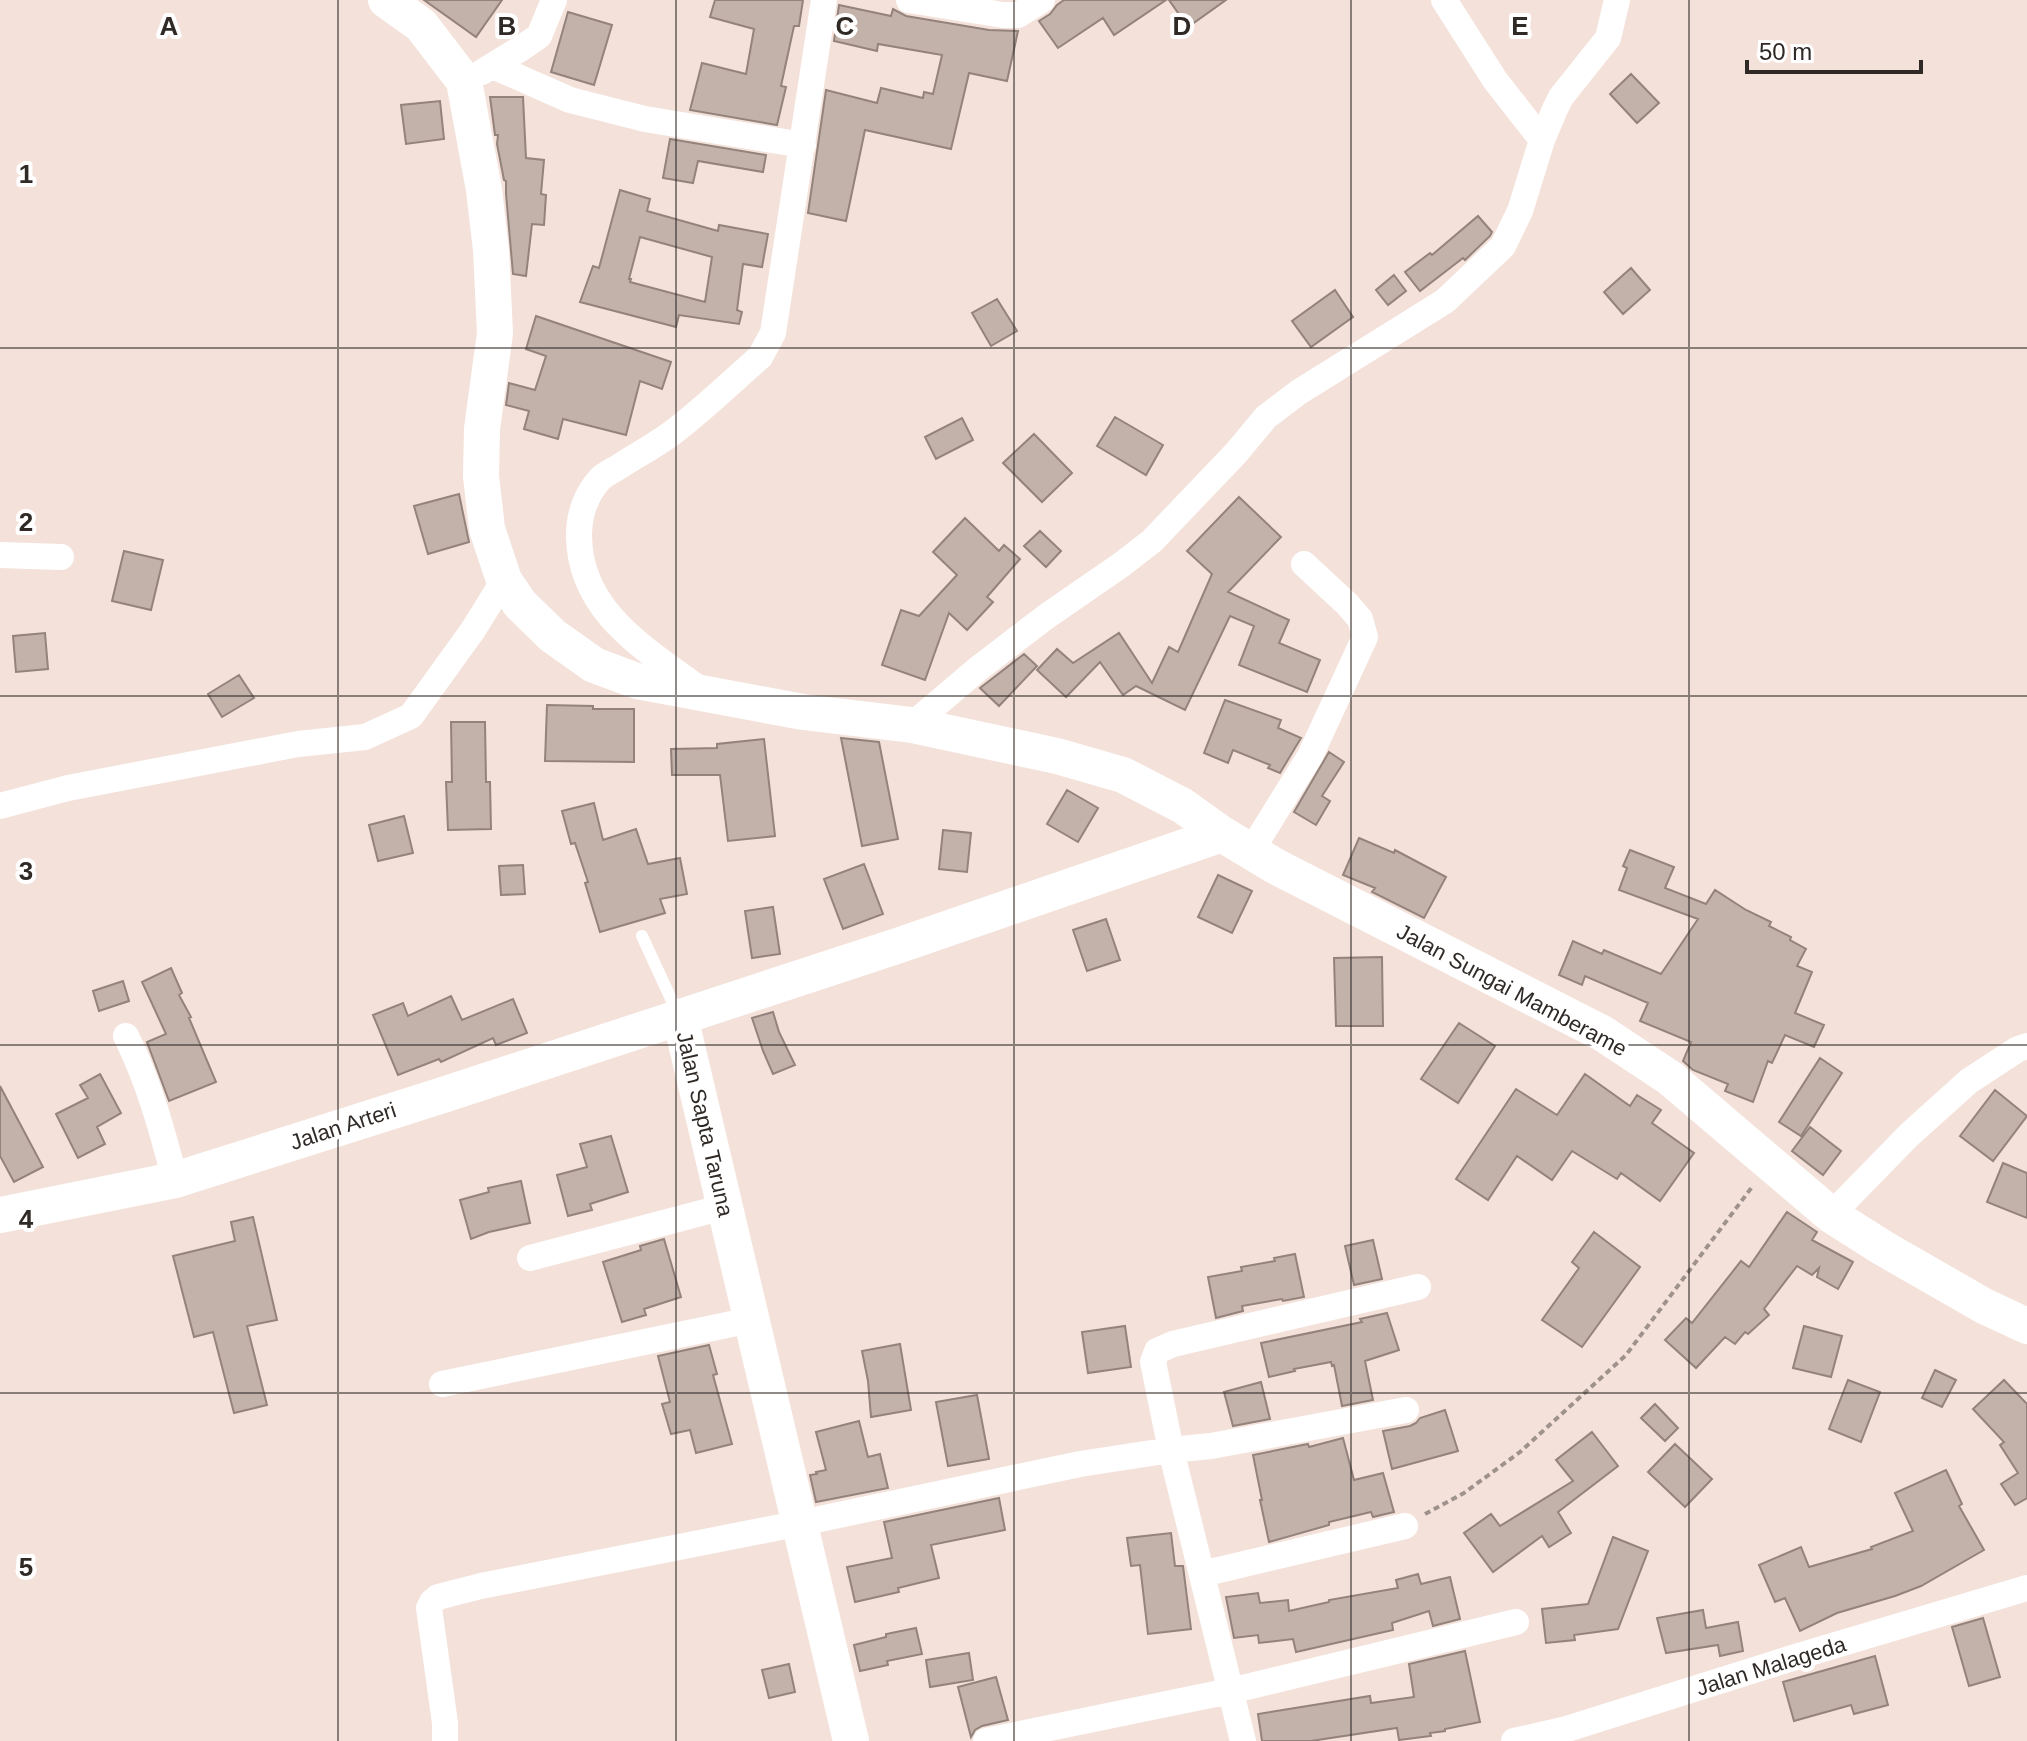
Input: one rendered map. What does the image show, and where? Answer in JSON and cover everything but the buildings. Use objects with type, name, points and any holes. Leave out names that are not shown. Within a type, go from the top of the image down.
[{"type":"street","points":[[386,0],[479,74],[645,119],[803,145]]},
{"type":"street","points":[[479,74],[539,36],[554,0]]},
{"type":"street","points":[[705,694],[642,649],[599,602],[584,573],[579,518],[600,478],[671,434],[760,357],[769,343],[824,0]]},
{"type":"street","points":[[909,0],[1003,15],[1018,15],[1042,0]]},
{"type":"street","points":[[1444,0],[1495,80],[1542,140]]},
{"type":"street","points":[[912,725],[1047,616],[1152,541],[1266,417],[1299,392],[1445,301],[1480,270],[1503,246],[1520,211],[1542,140],[1561,97],[1608,38],[1617,0]]},
{"type":"street","name":"Jalan Sungai Mamberame","points":[[479,74],[495,333],[482,429],[481,476],[487,529],[504,580],[520,604],[553,636],[594,665],[637,681],[803,712],[912,725],[1057,756],[1123,775],[1183,806],[1275,866],[1602,1033],[1670,1078],[1831,1215],[1984,1306],[2027,1326]]},
{"type":"street","points":[[0,555],[61,557]]},
{"type":"street","points":[[1236,842],[1310,756],[1365,637],[1360,619],[1304,564]]},
{"type":"street","points":[[0,806],[68,788],[298,744],[365,737],[411,716],[473,630],[504,580]]},
{"type":"street","name":"Jalan Sapta Taruna","points":[[851,1741],[680,1017],[897,946],[1236,842]]},
{"type":"street","name":"Jalan Arteri","points":[[0,1215],[175,1180],[680,1017]]},
{"type":"street","points":[[126,1036],[160,1121],[175,1180]]},
{"type":"street","points":[[1831,1215],[1909,1135],[1969,1081],[2027,1046]]},
{"type":"street","points":[[530,1258],[724,1207]]},
{"type":"street","points":[[1243,1741],[1171,1450],[1153,1362],[1157,1351],[1173,1344],[1418,1287]]},
{"type":"street","points":[[442,1384],[751,1320]]},
{"type":"street","points":[[445,1741],[429,1608],[438,1597],[1080,1464],[1211,1446],[1406,1410]]},
{"type":"street","points":[[1202,1574],[1405,1526]]},
{"type":"street","name":"Jalan Malageda","points":[[1514,1741],[1567,1729],[2027,1588]]},
{"type":"street","points":[[986,1741],[1230,1691],[1516,1622]]},
{"type":"lane","points":[[642,936],[680,1017]]},
{"type":"path","points":[[1405,1526],[1464,1493],[1520,1452],[1626,1355],[1770,1163]]}]
